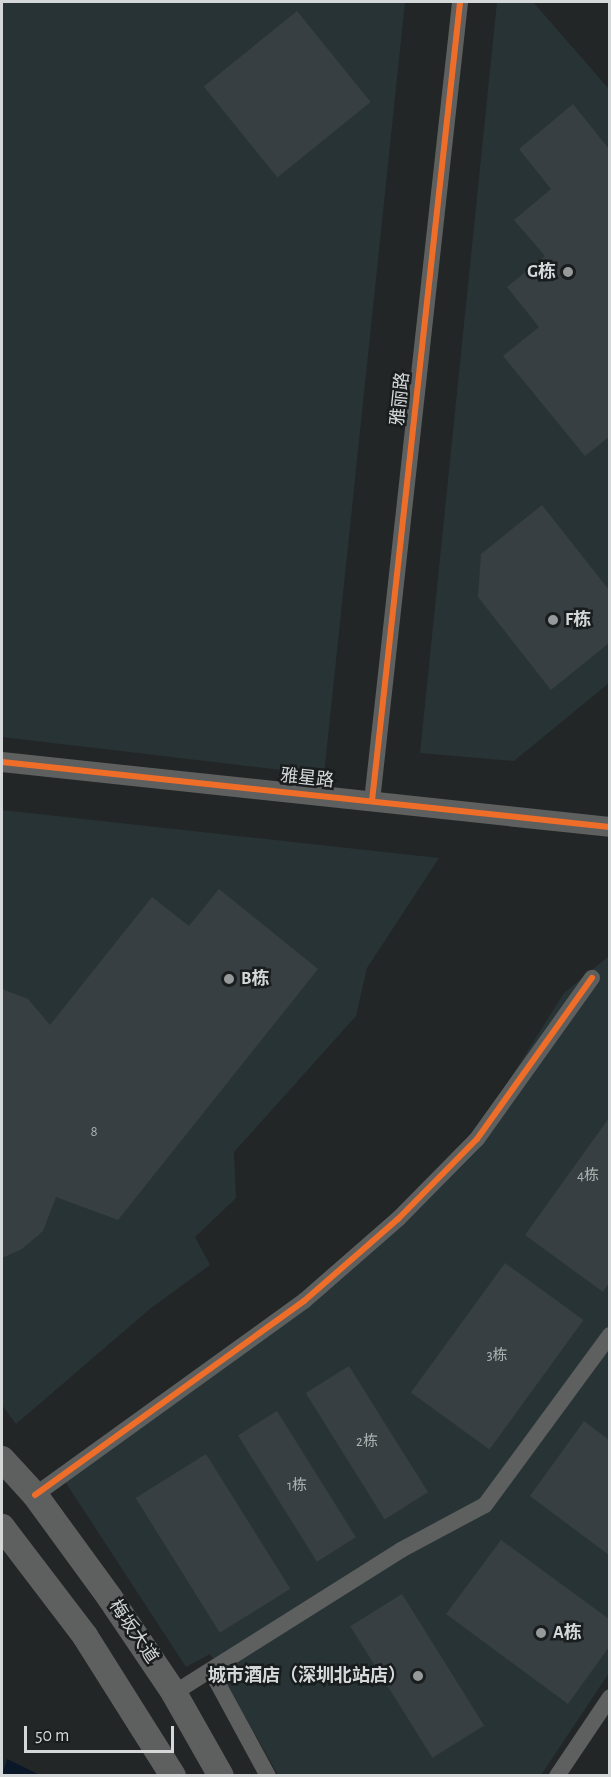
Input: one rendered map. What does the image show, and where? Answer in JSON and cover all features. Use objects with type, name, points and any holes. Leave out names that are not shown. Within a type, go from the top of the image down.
[{"type":"main road","name":"梅坂大道","points":[[2,1459],[35,1494],[174,1693],[221,1776]]},
{"type":"main road","points":[[7,1533],[85,1636],[173,1776]]},
{"type":"street","name":"雅丽路","points":[[372,801],[460,2]]},
{"type":"street","name":"雅星路","points":[[2,762],[609,826]]},
{"type":"street","points":[[35,1494],[304,1301],[398,1219],[477,1139],[592,978]]},
{"type":"street","points":[[174,1693],[401,1550],[485,1505],[609,1335]]},
{"type":"street","points":[[211,1671],[268,1776]]},
{"type":"street","points":[[557,1776],[609,1697]]},
{"type":"shaded area","points":[[2,2],[405,2],[324,775],[2,737]]},
{"type":"shaded area","points":[[497,2],[533,2],[609,89],[609,683],[514,761],[420,753]]},
{"type":"shaded area","points":[[2,810],[439,858],[367,968],[356,1016],[234,1152],[236,1198],[195,1237],[210,1265],[151,1308],[16,1424],[2,1405]]},
{"type":"shaded area","points":[[609,956],[609,1673],[541,1775],[278,1775],[210,1654],[186,1667],[64,1480],[445,1182],[564,993]]},
{"type":"water","points":[[7,1759],[40,1775],[2,1775]]},
{"type":"building","points":[[297,11],[371,102],[277,177],[204,87]]},
{"type":"building","name":"G栋","points":[[573,104],[609,149],[609,437],[585,456],[503,356],[539,327],[507,287],[545,256],[514,220],[551,189],[519,149]]},
{"type":"building","name":"F栋","points":[[542,505],[609,590],[609,643],[551,690],[478,597],[481,554]]},
{"type":"building","points":[[219,889],[318,969],[118,1220],[56,1197],[43,1231],[22,1249],[2,1258],[2,989],[28,999],[50,1025],[152,897],[189,926]]},
{"type":"building","points":[[609,1118],[609,1283],[603,1292],[525,1235]]},
{"type":"building","points":[[505,1263],[583,1320],[489,1449],[411,1392]]},
{"type":"building","points":[[349,1366],[428,1492],[385,1519],[306,1393]]},
{"type":"building","points":[[277,1411],[356,1537],[317,1562],[238,1435]]},
{"type":"building","points":[[584,1421],[609,1440],[609,1555],[530,1496]]},
{"type":"building","points":[[206,1454],[290,1589],[220,1633],[136,1498]]},
{"type":"building","name":"A栋","points":[[501,1540],[609,1619],[609,1647],[568,1704],[446,1614]]},
{"type":"building","name":"城市酒店（深圳北站店）","points":[[402,1594],[484,1725],[432,1758],[350,1626]]},
{"type":"cycle path","points":[[372,801],[460,2]]},
{"type":"cycle path","points":[[2,762],[610,827]]},
{"type":"cycle path","points":[[35,1495],[304,1301],[398,1219],[477,1139],[592,978]]},
{"type":"place","name":"G栋","points":[[568,272]]},
{"type":"place","name":"F栋","points":[[553,620]]},
{"type":"place","name":"B栋","points":[[229,979]]},
{"type":"place","name":"A栋","points":[[541,1633]]},
{"type":"place","name":"城市酒店（深圳北站店）","points":[[418,1676]]}]
